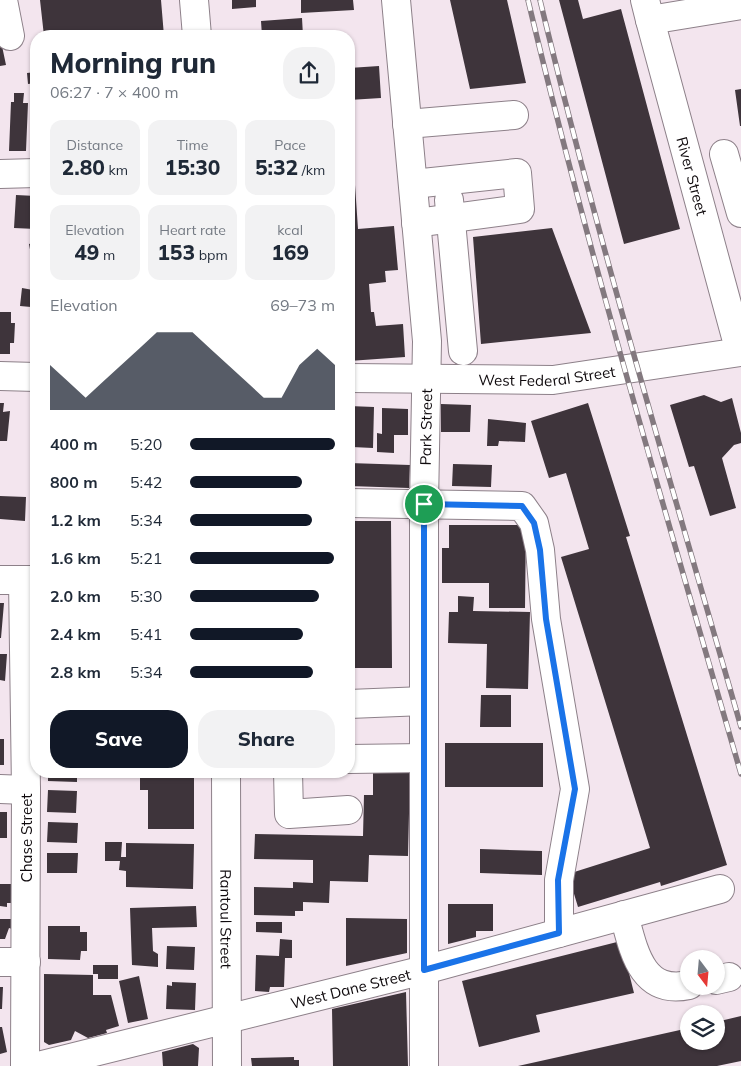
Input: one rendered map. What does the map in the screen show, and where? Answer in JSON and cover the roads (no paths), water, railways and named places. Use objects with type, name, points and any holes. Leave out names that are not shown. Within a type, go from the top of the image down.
[{"type":"main road","points":[[4,0],[10,36]]},
{"type":"main road","points":[[194,0],[196,30]]},
{"type":"main road","name":"Park Street","points":[[396,0],[427,341],[424,504],[424,1066]]},
{"type":"main road","points":[[648,10],[741,5]]},
{"type":"main road","name":"River Street","points":[[648,10],[740,354]]},
{"type":"main road","points":[[407,124],[514,115]]},
{"type":"main road","points":[[690,167],[733,152],[741,213]]},
{"type":"main road","points":[[412,184],[517,173],[520,209],[416,223]]},
{"type":"main road","points":[[0,174],[30,174]]},
{"type":"main road","points":[[447,181],[463,351]]},
{"type":"main road","points":[[423,299],[459,295]]},
{"type":"main road","name":"West Federal Street","points":[[355,378],[553,380],[740,354]]},
{"type":"main road","points":[[0,376],[30,377]]},
{"type":"main road","points":[[355,503],[522,506],[534,523],[538,541],[546,619],[575,789],[558,880],[559,933]]},
{"type":"main road","name":"Chase Street","points":[[20,580],[13,790],[13,962],[25,1066]]},
{"type":"main road","points":[[355,704],[424,701]]},
{"type":"main road","points":[[355,759],[424,758]]},
{"type":"main road","name":"Rantoul Street","points":[[226,778],[227,1066]]},
{"type":"main road","points":[[288,778],[290,814],[348,810]]},
{"type":"main road","name":"West Dane Street","points":[[38,1066],[424,970],[720,889]]},
{"type":"main road","points":[[624,915],[641,964],[650,978],[658,985],[674,988],[680,987]]},
{"type":"railway","points":[[528,0],[603,291],[741,774]]},
{"type":"railway","points":[[540,0],[611,274],[741,727]]}]
